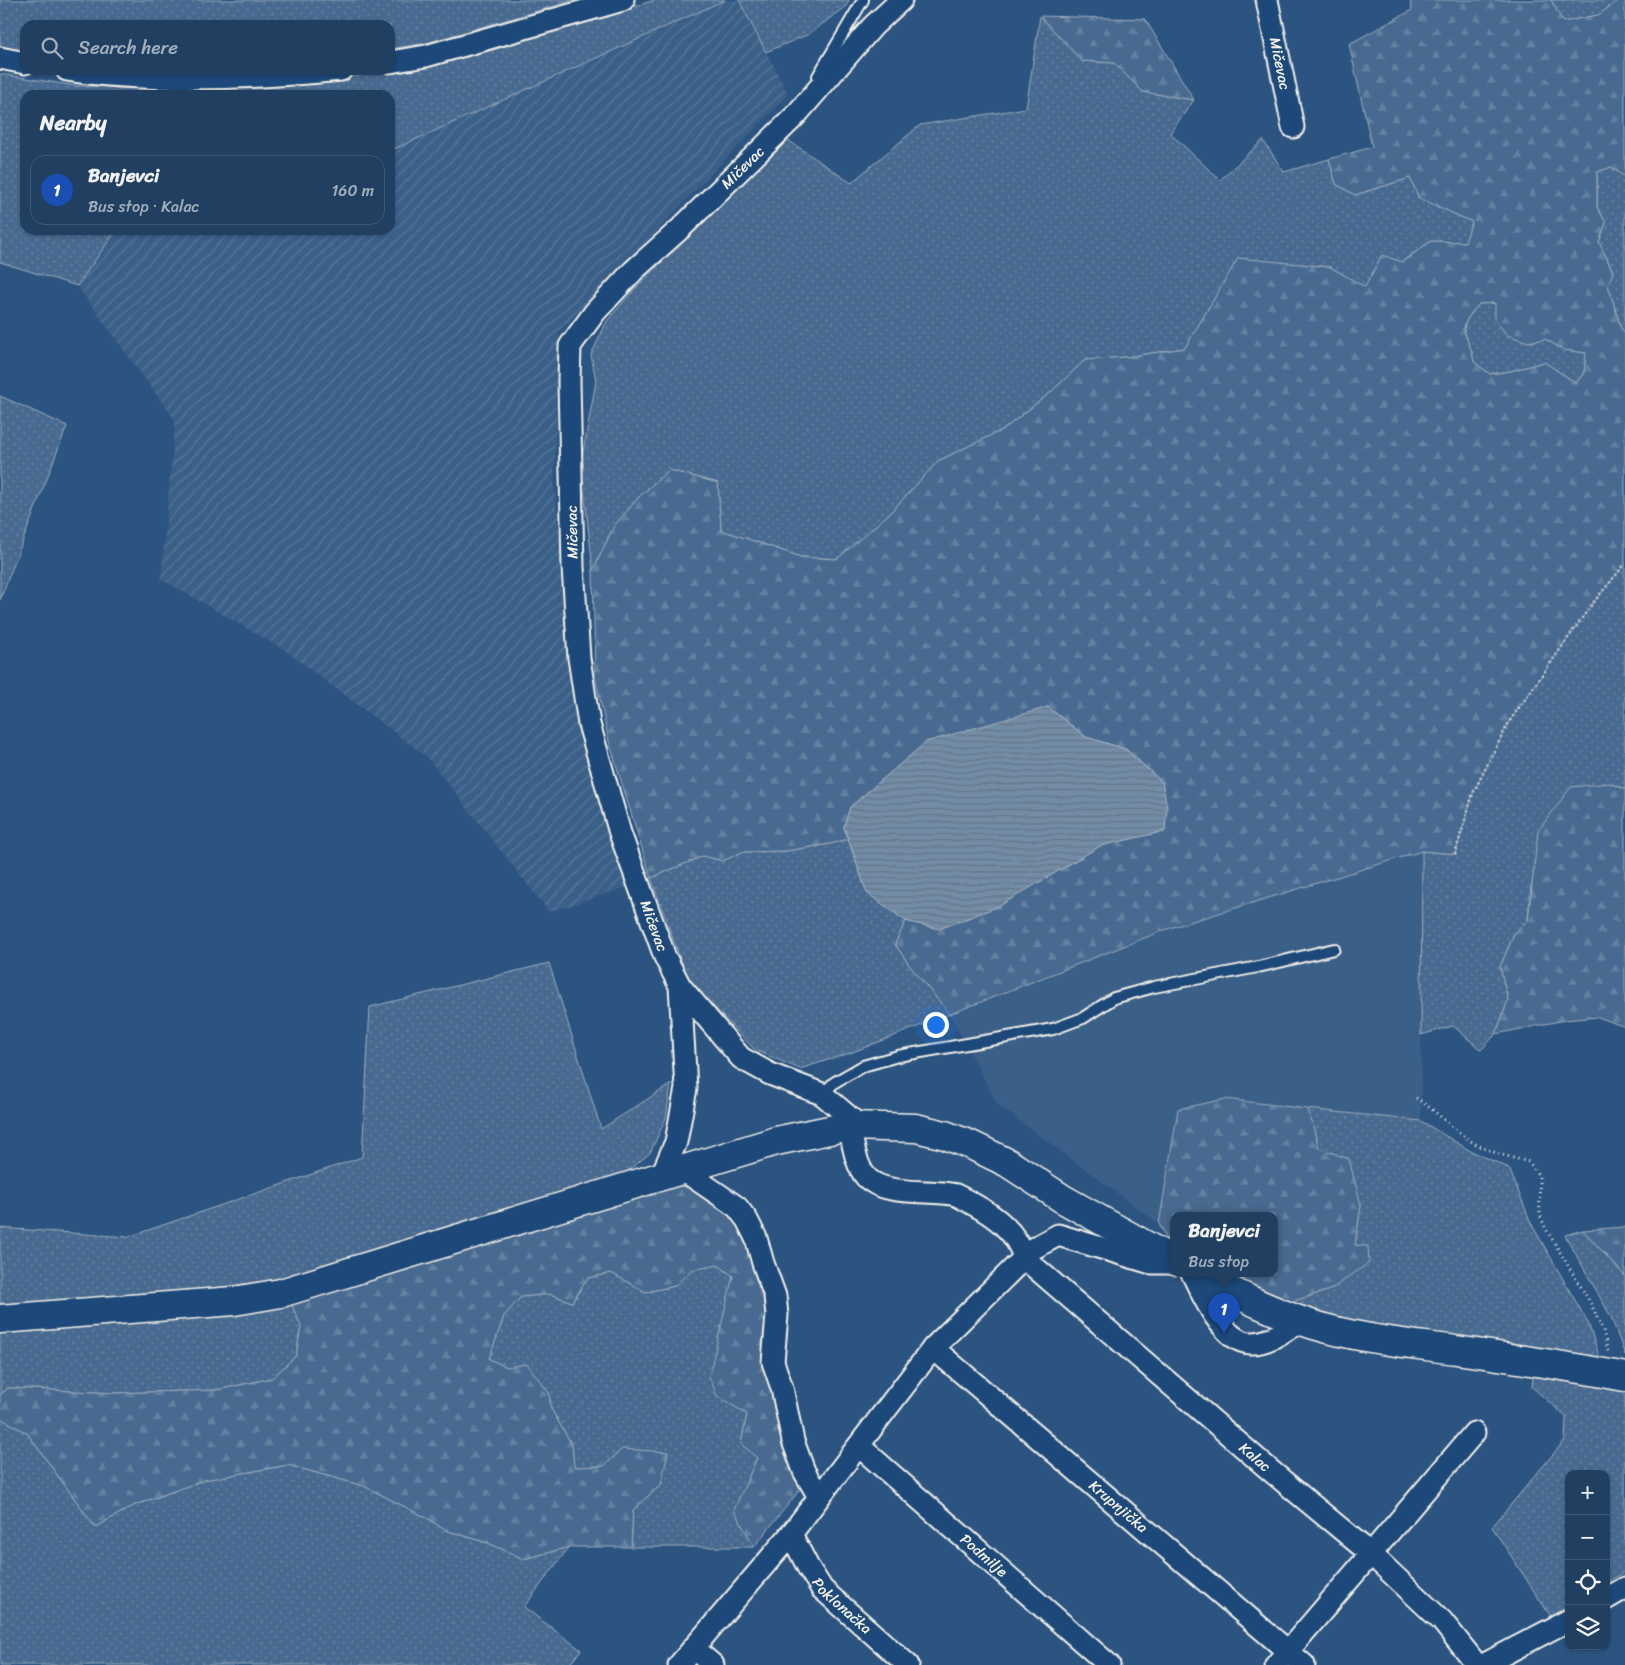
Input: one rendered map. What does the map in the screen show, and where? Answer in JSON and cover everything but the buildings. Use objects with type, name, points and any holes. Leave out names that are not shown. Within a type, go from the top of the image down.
[{"type":"main road","points":[[0,1319],[234,1301],[281,1293],[776,1141],[855,1126],[916,1128],[971,1144],[1008,1162],[1063,1199],[1170,1260]]},
{"type":"main road","points":[[1202,1277],[1300,1321],[1328,1329],[1371,1338],[1545,1362],[1623,1377]]},
{"type":"street","points":[[395,61],[426,56],[623,0]]},
{"type":"street","name":"Mičevac","points":[[672,1173],[686,1088],[680,986],[665,957],[620,833],[589,724],[579,658],[573,567],[570,346],[595,312],[633,271],[681,228],[795,116],[873,26],[901,0]]},
{"type":"street","name":"Mičevac","points":[[1267,0],[1293,127]]},
{"type":"street","points":[[0,58],[20,62]]},
{"type":"street","points":[[96,75],[149,78],[234,78],[285,75]]},
{"type":"street","points":[[680,986],[741,1058],[770,1074],[822,1094],[855,1126]]},
{"type":"street","name":"Kalac","points":[[855,1126],[859,1165],[867,1178],[889,1189],[957,1196],[983,1210],[1007,1228],[1018,1241],[1024,1256],[1264,1464],[1370,1553],[1442,1621],[1477,1665]]},
{"type":"street","points":[[672,1173],[736,1206],[747,1220],[756,1238],[762,1263],[775,1296],[777,1316],[773,1362],[782,1388],[793,1441],[804,1471],[819,1497]]},
{"type":"street","points":[[679,1665],[791,1534],[933,1348],[1024,1256],[1058,1235],[1151,1263],[1170,1262]]},
{"type":"street","points":[[1196,1277],[1210,1310],[1225,1328],[1238,1339],[1250,1343],[1266,1340],[1300,1321]]},
{"type":"street","name":"Krupnjička","points":[[933,1348],[1289,1661]]},
{"type":"street","points":[[1289,1661],[1370,1553],[1474,1433]]},
{"type":"street","name":"Podmilje","points":[[859,1446],[1109,1665]]},
{"type":"street","name":"Poklonačka","points":[[791,1534],[822,1589],[908,1665]]},
{"type":"street","points":[[1610,1597],[1625,1588]]},
{"type":"street","points":[[1483,1665],[1565,1622]]},
{"type":"street","points":[[693,1648],[713,1665]]},
{"type":"lane","points":[[795,116],[863,0]]},
{"type":"lane","points":[[822,1094],[835,1082],[863,1066],[889,1058],[1053,1029],[1083,1018],[1114,998],[1154,987],[1258,968],[1334,949]]},
{"type":"path","points":[[1455,854],[1474,793],[1509,722],[1592,604],[1625,564]]},
{"type":"path","points":[[1416,1098],[1474,1143],[1500,1155],[1529,1162],[1539,1176],[1540,1214],[1546,1229],[1590,1302],[1603,1330],[1607,1351],[1623,1377]]},
{"type":"shaded area","points":[[724,0],[739,0],[788,94],[559,332],[554,483],[580,738],[627,887],[549,912],[427,757],[283,649],[161,579],[175,420],[77,286],[113,235],[395,235],[395,149]]},
{"type":"shaded area","points":[[1048,707],[1086,737],[1125,749],[1162,782],[1167,807],[1165,831],[1100,846],[999,906],[939,929],[906,921],[867,893],[844,827],[850,807],[926,742]]},
{"type":"shaded area","points":[[1422,851],[1421,1121],[1225,1099],[1178,1109],[1159,1224],[998,1105],[950,1014],[1170,928]]},
{"type":"green space","points":[[0,0],[575,0],[426,43],[395,48],[395,20],[20,20],[20,50],[0,47]]},
{"type":"green space","points":[[655,0],[725,0],[395,149],[395,90],[20,90],[20,235],[113,235],[77,286],[0,262],[0,74],[77,86],[261,88],[329,81],[362,75],[395,75],[395,69],[483,53]]},
{"type":"green space","points":[[739,0],[849,0],[846,6],[809,34],[766,52]]},
{"type":"green space","points":[[1410,0],[1551,0],[1563,22],[1598,15],[1620,0],[1625,0],[1625,177],[1611,167],[1597,172],[1597,207],[1606,223],[1599,242],[1613,272],[1608,285],[1621,328],[1625,334],[1625,564],[1592,604],[1509,722],[1473,793],[1455,854],[1422,851],[1170,928],[950,1014],[910,966],[895,944],[906,921],[939,929],[999,906],[1100,846],[1165,831],[1162,782],[1126,749],[1086,737],[1048,707],[883,779],[850,807],[844,827],[848,839],[786,851],[742,852],[723,861],[703,856],[651,878],[609,741],[595,676],[593,570],[614,526],[640,496],[669,470],[718,483],[721,530],[801,557],[837,559],[891,512],[938,461],[1004,429],[1050,393],[1085,360],[1126,357],[1185,348],[1238,258],[1330,267],[1365,287],[1382,255],[1402,262],[1431,241],[1465,242],[1472,222],[1419,198],[1410,178],[1355,195],[1336,184],[1329,159],[1372,147],[1349,44],[1412,10]],"holes":[[[1495,303],[1495,320],[1507,335],[1528,342],[1545,339],[1564,350],[1586,353],[1584,373],[1576,383],[1544,362],[1511,371],[1490,374],[1474,362],[1464,327],[1466,321],[1479,304]]]},
{"type":"green space","points":[[1551,0],[1620,0],[1598,15],[1563,22]]},
{"type":"green space","points":[[1040,16],[1082,61],[1114,63],[1143,92],[1194,100],[1170,133],[1220,180],[1263,140],[1284,172],[1329,159],[1336,184],[1355,195],[1410,178],[1419,198],[1472,222],[1465,242],[1431,241],[1365,288],[1330,267],[1238,259],[1185,348],[1126,357],[1085,360],[1050,393],[1004,429],[938,461],[891,512],[837,559],[801,557],[721,530],[718,483],[669,470],[640,496],[614,526],[593,570],[581,463],[596,381],[591,355],[607,321],[638,285],[788,140],[851,183],[920,125],[1026,108]]},
{"type":"green space","points":[[1040,16],[1145,19],[1194,100],[1143,92],[1114,63],[1082,61]]},
{"type":"green space","points":[[1611,167],[1625,177],[1625,334],[1621,328],[1608,285],[1613,271],[1599,242],[1606,223],[1597,207],[1597,172]]},
{"type":"green space","points":[[1496,303],[1528,342],[1545,339],[1564,350],[1586,353],[1584,373],[1576,383],[1544,362],[1511,371],[1490,374],[1474,362],[1464,327],[1466,321],[1479,304]]},
{"type":"green space","points":[[0,396],[67,426],[0,600]]},
{"type":"green space","points":[[1625,564],[1625,789],[1609,783],[1531,885],[1528,920],[1514,934],[1500,967],[1508,1000],[1496,1034],[1481,1050],[1453,1026],[1421,1035],[1422,851],[1455,854],[1473,793],[1509,722],[1592,604]]},
{"type":"green space","points":[[1609,783],[1625,789],[1625,1027],[1598,1017],[1565,1020],[1496,1034],[1508,1000],[1500,967],[1514,934],[1528,920],[1538,831],[1571,787]]},
{"type":"green space","points":[[848,839],[867,893],[906,921],[895,944],[910,966],[950,1014],[853,1052],[800,1069],[755,1050],[688,980],[651,878],[703,856],[723,861],[742,852],[786,851]]},
{"type":"green space","points":[[549,963],[601,1129],[671,1084],[666,1118],[650,1153],[623,1175],[273,1280],[170,1294],[0,1304],[0,1228],[128,1237],[362,1157],[370,1007]]},
{"type":"green space","points":[[1225,1099],[1308,1109],[1319,1148],[1349,1159],[1361,1205],[1355,1245],[1368,1246],[1369,1263],[1330,1290],[1283,1304],[1224,1277],[1278,1277],[1278,1212],[1170,1212],[1169,1243],[1159,1224],[1178,1109]]},
{"type":"green space","points":[[1308,1109],[1421,1121],[1469,1150],[1509,1168],[1531,1223],[1588,1323],[1601,1361],[1334,1322],[1283,1304],[1330,1290],[1355,1245],[1361,1205],[1319,1148]]},
{"type":"green space","points":[[669,1183],[696,1190],[739,1222],[768,1309],[765,1366],[785,1447],[802,1487],[754,1547],[734,1510],[757,1458],[741,1444],[747,1414],[717,1396],[709,1376],[733,1276],[718,1265],[691,1270],[675,1286],[646,1292],[611,1273],[588,1278],[572,1302],[550,1294],[521,1297],[504,1316],[489,1359],[507,1367],[527,1364],[549,1393],[551,1409],[572,1445],[574,1467],[604,1466],[622,1449],[668,1452],[661,1485],[633,1510],[631,1547],[569,1547],[524,1559],[488,1543],[445,1530],[427,1518],[364,1486],[288,1465],[204,1480],[135,1505],[95,1527],[27,1433],[0,1418],[0,1395],[8,1388],[116,1393],[217,1390],[272,1378],[296,1356],[301,1326],[290,1301]]},
{"type":"green space","points":[[1625,1227],[1625,1276],[1583,1230]]},
{"type":"green space","points":[[1583,1230],[1625,1276],[1625,1355],[1611,1317],[1565,1235]]},
{"type":"green space","points":[[718,1265],[733,1276],[726,1308],[717,1396],[747,1414],[741,1444],[757,1457],[735,1510],[754,1547],[631,1547],[633,1510],[661,1485],[622,1449],[604,1466],[573,1467],[572,1445],[551,1409],[549,1393],[507,1367],[489,1359],[504,1316],[521,1297],[550,1294],[572,1302],[588,1278],[611,1273],[646,1292],[675,1286],[691,1270]]},
{"type":"green space","points":[[290,1301],[301,1326],[296,1356],[272,1378],[217,1390],[116,1393],[8,1388],[0,1395],[0,1331]]},
{"type":"green space","points":[[1534,1370],[1625,1386],[1625,1572],[1610,1581],[1610,1470],[1565,1470],[1565,1608],[1551,1617],[1492,1527],[1565,1440],[1566,1417],[1532,1387]]},
{"type":"green space","points":[[0,1418],[27,1433],[95,1527],[135,1505],[204,1480],[288,1465],[364,1486],[427,1518],[445,1530],[488,1543],[524,1559],[569,1547],[524,1607],[581,1650],[569,1665],[0,1665]]},
{"type":"place","name":"Banjevci","points":[[1224,1334]]}]
